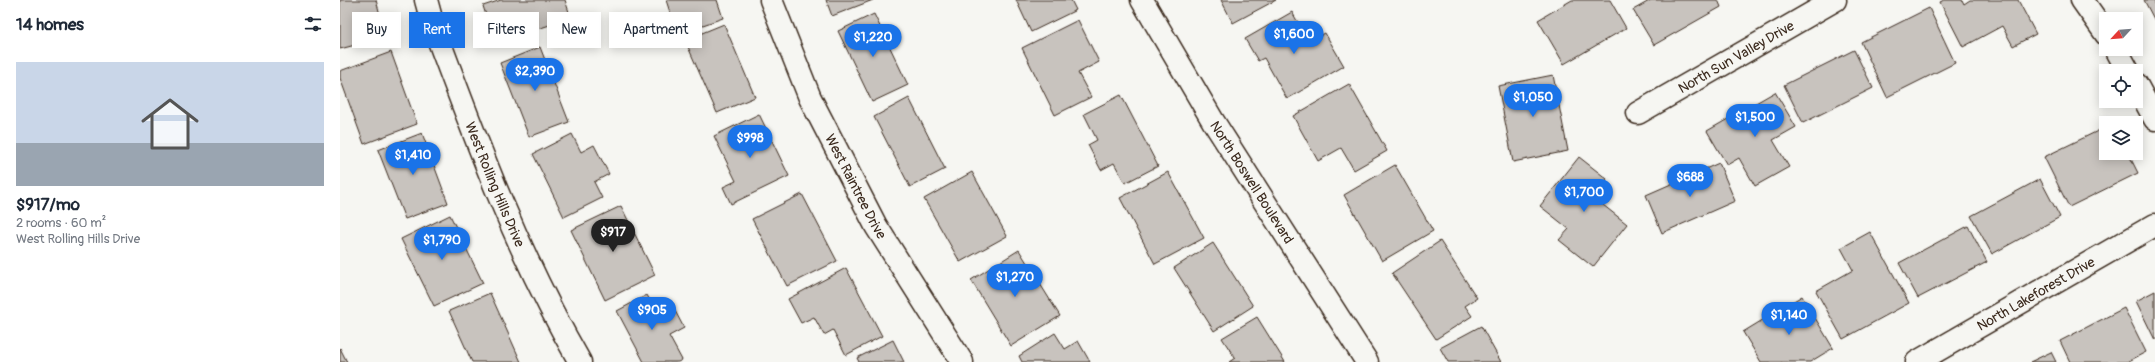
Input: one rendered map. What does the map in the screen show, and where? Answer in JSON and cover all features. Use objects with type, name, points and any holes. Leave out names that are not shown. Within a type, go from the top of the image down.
[{"type":"street","name":"West Rolling Hills Drive","points":[[426,0],[432,22],[486,169],[555,320],[580,362]]},
{"type":"street","name":"West Raintree Drive","points":[[771,0],[810,98],[876,226],[962,362]]},
{"type":"street","name":"North Boswell Boulevard","points":[[1142,0],[1210,114],[1367,362]]},
{"type":"street","name":"North Sun Valley Drive","points":[[1638,113],[1835,0]]},
{"type":"street","points":[[2082,0],[2099,24]]},
{"type":"street","points":[[2143,97],[2155,118]]},
{"type":"street","name":"North Lakeforest Drive","points":[[1916,362],[2155,225]]},
{"type":"building","points":[[340,0],[376,0],[379,12],[352,12],[352,46],[340,49]]},
{"type":"building","points":[[501,0],[565,0],[569,12],[547,12],[547,26],[539,29],[539,12],[485,12],[483,6]]},
{"type":"building","points":[[666,0],[717,0],[723,18],[702,25],[702,12],[670,12]]},
{"type":"building","points":[[826,0],[873,0],[832,16]]},
{"type":"building","points":[[1016,0],[1071,0],[1076,10],[1031,32]]},
{"type":"building","points":[[1221,0],[1276,0],[1233,23]]},
{"type":"building","points":[[1572,0],[1610,0],[1626,28],[1564,64],[1538,20]]},
{"type":"building","points":[[1651,0],[1718,0],[1721,7],[1654,45],[1633,10]]},
{"type":"building","points":[[1944,0],[1962,0],[1964,4],[1970,0],[2018,0],[2036,34],[2013,46],[2002,26],[1963,47],[1940,2]]},
{"type":"building","points":[[2144,0],[2155,0],[2155,21]]},
{"type":"building","points":[[1929,8],[1955,63],[1887,97],[1861,42]]},
{"type":"building","points":[[1292,12],[1309,42],[1325,33],[1344,66],[1287,99],[1264,58],[1258,61],[1245,39]]},
{"type":"building","points":[[874,14],[908,85],[872,102],[838,31]]},
{"type":"building","points":[[1078,20],[1099,62],[1078,73],[1091,97],[1055,115],[1022,48]]},
{"type":"building","points":[[724,24],[755,97],[717,113],[689,48],[702,48],[702,33]]},
{"type":"building","points":[[539,47],[569,122],[529,137],[500,63]]},
{"type":"building","points":[[1854,50],[1873,88],[1803,123],[1784,85]]},
{"type":"building","points":[[391,52],[417,124],[364,144],[340,78],[340,71]]},
{"type":"building","points":[[1553,75],[1568,151],[1513,162],[1498,86]]},
{"type":"building","points":[[1349,84],[1387,151],[1354,170],[1341,148],[1318,161],[1293,116]]},
{"type":"building","points":[[1775,92],[1796,127],[1773,140],[1789,167],[1755,186],[1739,158],[1727,165],[1707,131]]},
{"type":"building","points":[[1121,95],[1158,166],[1125,183],[1114,163],[1101,170],[1088,145],[1097,140],[1084,114]]},
{"type":"building","points":[[909,98],[945,169],[910,187],[874,117]]},
{"type":"building","points":[[759,114],[789,176],[731,204],[723,187],[736,181],[714,136]]},
{"type":"building","points":[[2099,130],[2099,160],[2132,160],[2138,173],[2069,207],[2044,157]]},
{"type":"building","points":[[422,133],[448,203],[405,219],[378,150]]},
{"type":"building","points":[[572,134],[581,152],[594,145],[609,174],[594,182],[602,198],[564,217],[533,154]]},
{"type":"building","points":[[1579,157],[1607,179],[1593,197],[1627,224],[1593,267],[1559,240],[1569,229],[1540,206]]},
{"type":"building","points":[[1719,163],[1735,201],[1662,233],[1646,195]]},
{"type":"building","points":[[1395,165],[1433,231],[1382,261],[1344,195]]},
{"type":"building","points":[[972,172],[1007,236],[960,262],[924,199]]},
{"type":"building","points":[[1168,172],[1204,238],[1155,264],[1120,198]]},
{"type":"building","points":[[2040,179],[2060,217],[1992,254],[1971,216]]},
{"type":"building","points":[[802,194],[837,261],[787,286],[752,219]]},
{"type":"building","points":[[621,206],[655,275],[605,300],[571,230]]},
{"type":"building","points":[[450,215],[483,283],[434,306],[401,239]]},
{"type":"building","points":[[1968,226],[1987,262],[1918,298],[1899,263]]},
{"type":"building","points":[[1870,232],[1909,303],[1843,339],[1816,291],[1853,270],[1841,248]]},
{"type":"building","points":[[1440,241],[1477,298],[1465,306],[1472,316],[1436,339],[1392,273]]},
{"type":"building","points":[[1213,243],[1253,306],[1214,331],[1174,268]]},
{"type":"building","points":[[1019,250],[1060,316],[1011,346],[971,280]]},
{"type":"building","points":[[846,268],[882,336],[846,355],[833,330],[824,335],[814,317],[801,323],[788,299]]},
{"type":"building","points":[[2155,291],[2155,340],[2136,301]]},
{"type":"building","points":[[490,293],[521,362],[472,362],[449,311]]},
{"type":"building","points":[[647,295],[658,315],[673,307],[684,328],[669,336],[682,360],[678,362],[644,362],[617,311]]},
{"type":"building","points":[[1802,296],[1833,348],[1810,362],[1761,362],[1743,332]]},
{"type":"building","points":[[2124,308],[2146,352],[2127,362],[2070,362],[2060,341]]},
{"type":"building","points":[[1257,317],[1285,362],[1229,362],[1235,358],[1222,338]]},
{"type":"building","points":[[1481,326],[1501,362],[1448,362],[1440,348]]},
{"type":"building","points":[[1055,333],[1065,349],[1078,341],[1090,362],[1022,362],[1019,356]]},
{"type":"building","points":[[893,340],[904,362],[859,362],[857,358]]},
{"type":"building","points":[[340,348],[347,362],[340,362]]},
{"type":"building","points":[[2051,352],[2056,362],[2030,362]]}]
